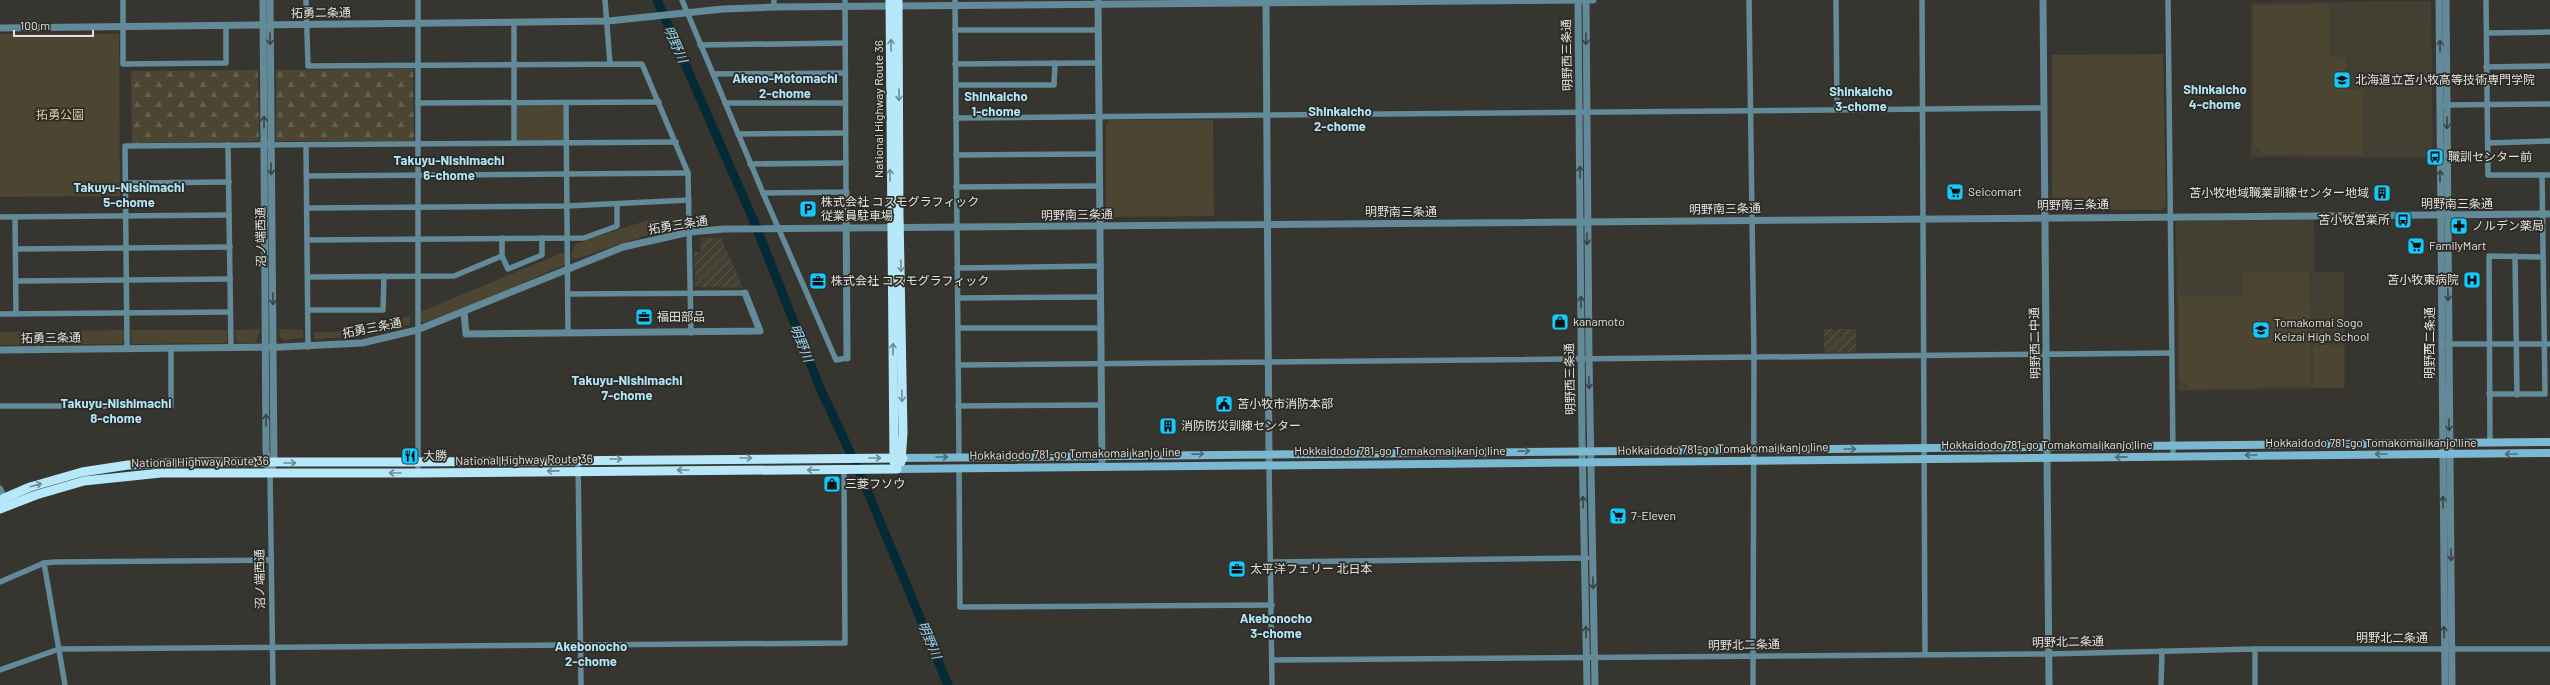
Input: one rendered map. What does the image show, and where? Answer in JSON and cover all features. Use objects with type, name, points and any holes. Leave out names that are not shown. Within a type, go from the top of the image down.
[{"type":"highway","name":"National Highway Route 36","points":[[0,510],[36,495],[84,481],[130,475],[897,469],[903,458],[896,228],[894,3]]},
{"type":"highway","name":"National Highway Route 36","points":[[893,458],[896,228]]},
{"type":"highway","points":[[893,458],[897,469]]},
{"type":"highway","name":"National Highway Route 36","points":[[2,499],[30,487],[82,472],[128,466],[191,462],[270,463],[578,459],[903,458]]},
{"type":"main road","name":"Hokkaidodo 781-go Tomakomai kanjo line","points":[[903,458],[2550,442]]},
{"type":"main road","name":"Hokkaidodo 781-go Tomakomai kanjo line","points":[[897,469],[1270,464],[2550,453]]},
{"type":"street","points":[[123,0],[124,64],[226,63],[226,26]]},
{"type":"street","name":"沼ノ端西通","points":[[263,0],[267,25]]},
{"type":"street","name":"沼ノ端西通","points":[[270,0],[267,25],[267,145],[273,685]]},
{"type":"street","points":[[306,0],[308,66],[642,64],[688,173],[691,332]]},
{"type":"street","points":[[418,0],[418,473]]},
{"type":"street","points":[[605,0],[608,20],[610,64]]},
{"type":"street","points":[[682,0],[684,13],[713,74],[762,193],[780,228],[836,360],[847,358],[847,228],[844,73],[845,3]]},
{"type":"street","name":"明野西三条通","points":[[1578,0],[1579,112],[1589,358],[1591,451],[1587,462],[1584,558],[1587,685]]},
{"type":"street","name":"明野西三条通","points":[[1586,0],[1587,112],[1581,358],[1582,451],[1587,462],[1593,558],[1595,685]]},
{"type":"street","points":[[684,13],[774,4],[1594,0]]},
{"type":"street","points":[[1749,0],[1754,358],[1754,449],[1752,460],[1752,685]]},
{"type":"street","points":[[1836,0],[1837,109]]},
{"type":"street","points":[[1922,0],[1926,355],[1926,654]]},
{"type":"street","name":"明野西二中通","points":[[2043,0],[2049,685]]},
{"type":"street","points":[[2168,0],[2173,456]]},
{"type":"street","name":"明野西二条通","points":[[2439,0],[2444,105]]},
{"type":"street","name":"明野西二条通","points":[[2446,0],[2441,344],[2446,442]]},
{"type":"street","points":[[2486,0],[2488,175],[2550,175]]},
{"type":"street","points":[[1098,2],[1097,63],[1102,466]]},
{"type":"street","points":[[1266,2],[1270,224],[1269,454],[1272,562],[1272,685]]},
{"type":"street","points":[[955,3],[959,457]]},
{"type":"street","name":"拓勇二条通","points":[[0,28],[608,20],[684,13]]},
{"type":"street","points":[[514,22],[514,144]]},
{"type":"street","points":[[955,30],[1097,30]]},
{"type":"street","points":[[2487,33],[2550,32]]},
{"type":"street","points":[[700,45],[845,43]]},
{"type":"street","points":[[956,85],[1054,84],[1054,63]]},
{"type":"street","points":[[955,64],[1097,63]]},
{"type":"street","points":[[2486,67],[2550,66]]},
{"type":"street","points":[[713,74],[844,73]]},
{"type":"street","points":[[418,103],[514,104],[659,102]]},
{"type":"street","points":[[566,103],[568,333]]},
{"type":"street","points":[[725,103],[845,103]]},
{"type":"street","points":[[2444,105],[2550,104]]},
{"type":"street","points":[[956,118],[2044,108]]},
{"type":"street","points":[[738,134],[845,133]]},
{"type":"street","points":[[2488,143],[2550,141]]},
{"type":"street","points":[[127,348],[125,146],[676,142]]},
{"type":"street","points":[[228,145],[231,348]]},
{"type":"street","points":[[306,145],[308,208],[308,347]]},
{"type":"street","points":[[956,155],[1098,154]]},
{"type":"street","points":[[750,164],[846,163]]},
{"type":"street","points":[[307,176],[688,173]]},
{"type":"street","points":[[2489,394],[2545,394],[2547,344],[2543,257],[2542,175]]},
{"type":"street","points":[[126,183],[229,182]]},
{"type":"street","points":[[956,187],[1099,186]]},
{"type":"street","points":[[762,193],[846,192]]},
{"type":"street","points":[[308,208],[567,206],[689,200]]},
{"type":"street","points":[[308,240],[584,238],[617,226],[617,204]]},
{"type":"street","name":"明野南三条通","points":[[896,228],[1752,219],[2550,214]]},
{"type":"street","points":[[0,217],[229,215]]},
{"type":"street","name":"明野西二条通","points":[[2444,215],[2449,344],[2446,442],[2448,648],[2445,685]]},
{"type":"street","points":[[15,217],[16,314]]},
{"type":"street","points":[[780,228],[896,228]]},
{"type":"street","name":"拓勇三条通","points":[[0,350],[270,348],[362,343],[417,330],[464,312],[568,267],[656,237],[690,232],[730,229],[780,228]]},
{"type":"street","points":[[502,238],[502,256],[508,269],[542,255],[542,238]]},
{"type":"street","points":[[16,249],[230,247]]},
{"type":"street","points":[[308,277],[454,276],[502,256]]},
{"type":"street","points":[[2490,443],[2489,256],[2543,257]]},
{"type":"street","points":[[2515,256],[2515,343],[2517,395]]},
{"type":"street","points":[[957,268],[1100,266]]},
{"type":"street","points":[[308,310],[383,310],[384,276]]},
{"type":"street","points":[[16,280],[230,279]]},
{"type":"street","points":[[464,312],[466,334],[760,331],[745,293],[568,294]]},
{"type":"street","points":[[958,298],[1100,297]]},
{"type":"street","points":[[0,314],[230,312]]},
{"type":"street","points":[[958,328],[1100,328]]},
{"type":"street","points":[[2441,344],[2547,344]]},
{"type":"street","points":[[0,406],[170,406],[171,348]]},
{"type":"street","points":[[958,365],[1581,358],[2172,354]]},
{"type":"street","points":[[958,406],[1101,405]]},
{"type":"street","points":[[578,459],[581,685]]},
{"type":"street","points":[[959,468],[960,607],[1272,605]]},
{"type":"street","points":[[0,670],[59,649],[272,646],[845,643],[848,469]]},
{"type":"street","points":[[0,488],[2,499]]},
{"type":"street","points":[[1272,562],[1593,558]]},
{"type":"street","points":[[0,582],[44,564],[271,560]]},
{"type":"street","points":[[44,564],[65,685]]},
{"type":"street","name":"明野西二条通","points":[[2448,648],[2452,685]]},
{"type":"street","points":[[2254,649],[2255,685]]},
{"type":"street","name":"明野北二条通","points":[[1272,660],[2048,654],[2254,649],[2550,649]]},
{"type":"street","points":[[2162,652],[2162,685]]},
{"type":"shaded area","name":"北海道立苫小牧高等技術専門学院","points":[[2431,1],[2433,158],[2251,157],[2251,3]]},
{"type":"shaded area","name":"Tomakomai Sogo Keizai High School","points":[[2314,219],[2314,272],[2344,272],[2345,388],[2178,391],[2176,223],[2178,221]]},
{"type":"shaded area","points":[[701,238],[721,238],[743,288],[695,287],[694,252],[701,252]]},
{"type":"shaded area","points":[[1824,329],[1856,329],[1856,352],[1824,353]]},
{"type":"green space","points":[[2253,5],[2329,5],[2329,57],[2346,57],[2346,89],[2363,90],[2363,155],[2264,155],[2253,144]]},
{"type":"green space","name":"拓勇公園","points":[[0,34],[119,34],[120,196],[0,197]]},
{"type":"green space","points":[[2163,54],[2166,206],[2162,210],[2057,209],[2052,206],[2052,55]]},
{"type":"green space","points":[[413,69],[414,141],[276,141],[276,70]]},
{"type":"green space","points":[[258,70],[259,141],[132,143],[131,71]]},
{"type":"green space","points":[[516,106],[563,106],[564,141],[516,141]]},
{"type":"green space","points":[[1109,120],[1213,120],[1214,216],[1111,217],[1106,215],[1106,124]]},
{"type":"green space","points":[[686,217],[686,229],[647,235],[576,259],[571,257],[575,244],[645,221]]},
{"type":"green space","points":[[564,252],[566,260],[564,265],[468,307],[422,323],[420,320],[420,312]]},
{"type":"green space","points":[[2243,271],[2309,272],[2310,386],[2190,389],[2179,379],[2179,296],[2243,296]]},
{"type":"green space","points":[[411,315],[410,325],[347,337],[314,339],[314,332],[363,328]]},
{"type":"green space","points":[[260,329],[256,343],[237,343],[235,330]]},
{"type":"green space","points":[[279,329],[303,330],[303,338],[284,340],[280,337]]},
{"type":"green space","points":[[124,330],[124,341],[121,344],[0,345],[0,332]]},
{"type":"green space","points":[[130,330],[227,330],[227,343],[132,344]]},
{"type":"green space","points":[[2313,345],[2344,345],[2344,387],[2313,388]]},
{"type":"waterway","name":"明野川","points":[[657,0],[753,219],[821,390],[862,478],[948,685]]},
{"type":"place","name":"北海道立苫小牧高等技術専門学院","points":[[2342,80]]},
{"type":"place","name":"職訓センター前","points":[[2435,157]]},
{"type":"place","name":"Seicomart","points":[[1955,192]]},
{"type":"place","name":"苫小牧地域職業訓練センター地域","points":[[2382,193]]},
{"type":"place","name":"株式会社 コスモグラフィック 従業員駐車場","points":[[808,209]]},
{"type":"place","name":"苫小牧営業所","points":[[2403,220]]},
{"type":"place","name":"ノルデン薬局","points":[[2459,226]]},
{"type":"place","name":"FamilyMart","points":[[2416,246]]},
{"type":"place","name":"苫小牧東病院","points":[[2472,280]]},
{"type":"place","name":"株式会社 コスモグラフィック","points":[[818,281]]},
{"type":"place","name":"福田部品","points":[[644,317]]},
{"type":"place","name":"kanamoto","points":[[1560,322]]},
{"type":"place","name":"Tomakomai Sogo Keizai High School","points":[[2261,330]]},
{"type":"place","name":"苫小牧市消防本部","points":[[1224,404]]},
{"type":"place","name":"消防防災訓練センター","points":[[1168,426]]},
{"type":"place","name":"大勝","points":[[410,456]]},
{"type":"place","name":"三菱フソウ","points":[[832,484]]},
{"type":"place","name":"7-Eleven","points":[[1618,516]]},
{"type":"place","name":"太平洋フェリー 北日本","points":[[1237,569]]},
{"type":"district","name":"Akeno-Motomachi 2-chome","points":[[785,86]]},
{"type":"district","name":"Shinkaicho 4-chome","points":[[2215,96]]},
{"type":"district","name":"Shinkaicho 3-chome","points":[[1861,98]]},
{"type":"district","name":"Shinkaicho 1-chome","points":[[996,104]]},
{"type":"district","name":"Shinkaicho 2-chome","points":[[1340,118]]},
{"type":"district","name":"Takuyu-Nishimachi 6-chome","points":[[449,168]]},
{"type":"district","name":"Takuyu-Nishimachi 5-chome","points":[[129,194]]},
{"type":"district","name":"Takuyu-Nishimachi 7-chome","points":[[627,388]]},
{"type":"district","name":"Takuyu-Nishimachi 8-chome","points":[[116,410]]},
{"type":"district","name":"Akebonocho 3-chome","points":[[1276,626]]},
{"type":"district","name":"Akebonocho 2-chome","points":[[591,654]]}]
